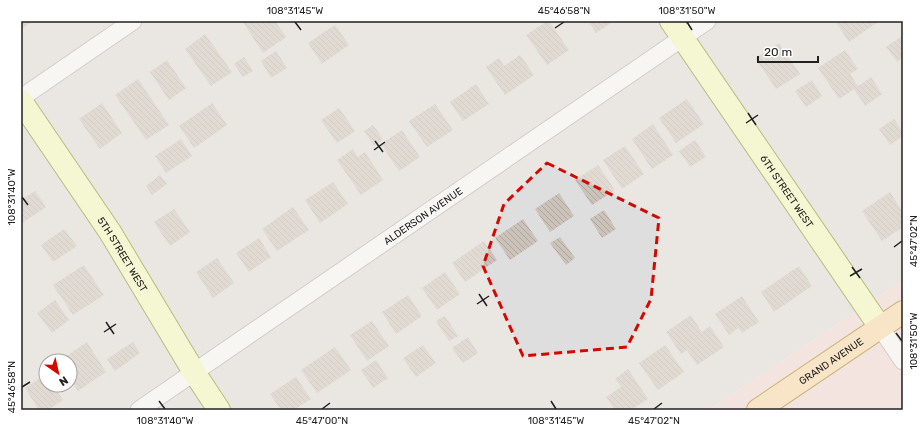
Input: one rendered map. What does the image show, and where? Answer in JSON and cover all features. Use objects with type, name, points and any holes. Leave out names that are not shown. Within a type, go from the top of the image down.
[{"type":"main road","name":"GRAND AVENUE","points":[[758,410],[903,312]]},
{"type":"street","points":[[21,98],[133,21]]},
{"type":"street","name":"ALDERSON AVENUE","points":[[139,410],[677,30],[707,21]]},
{"type":"street","name":"6TH STREET WEST","points":[[677,30],[903,360]]},
{"type":"street","name":"5TH STREET WEST","points":[[21,101],[110,232],[194,372],[219,410]]},
{"type":"highlighted area","points":[[547,163],[659,218],[651,299],[627,347],[523,356],[483,266],[504,204]]},
{"type":"shaded area","points":[[21,21],[903,21],[903,280],[708,410],[21,410]]},
{"type":"shaded area","points":[[903,280],[903,410],[708,410]]},
{"type":"building","points":[[21,21],[33,21],[21,29]]},
{"type":"building","points":[[242,21],[275,21],[286,37],[263,53]]},
{"type":"building","points":[[549,21],[569,50],[547,65],[526,35]]},
{"type":"building","points":[[588,21],[614,21],[596,33]]},
{"type":"building","points":[[835,21],[877,21],[878,22],[849,42]]},
{"type":"building","points":[[335,25],[349,45],[322,64],[308,43]]},
{"type":"building","points":[[205,34],[232,72],[211,86],[185,49]]},
{"type":"building","points":[[902,36],[903,57],[897,62],[886,47]]},
{"type":"building","points":[[779,43],[800,74],[776,89],[755,58]]},
{"type":"building","points":[[845,50],[858,69],[850,74],[858,86],[871,77],[882,94],[865,106],[854,89],[839,99],[818,68]]},
{"type":"building","points":[[276,51],[287,68],[271,78],[261,61]]},
{"type":"building","points":[[520,55],[534,75],[505,95],[486,67],[499,58],[504,66]]},
{"type":"building","points":[[244,57],[253,71],[243,77],[234,64]]},
{"type":"building","points":[[167,60],[186,88],[169,100],[150,72]]},
{"type":"building","points":[[138,79],[169,125],[146,140],[115,95]]},
{"type":"building","points":[[812,80],[822,96],[806,107],[795,91]]},
{"type":"building","points":[[476,84],[489,104],[463,121],[450,102]]},
{"type":"building","points":[[687,99],[704,124],[676,143],[659,118]]},
{"type":"building","points":[[102,103],[122,133],[100,149],[79,119]]},
{"type":"building","points":[[212,103],[227,125],[194,148],[179,126]]},
{"type":"building","points":[[435,104],[453,130],[427,147],[409,121]]},
{"type":"building","points":[[339,108],[355,131],[337,143],[321,120]]},
{"type":"building","points":[[894,119],[903,132],[903,136],[890,145],[879,129]]},
{"type":"building","points":[[653,124],[673,155],[652,169],[632,139]]},
{"type":"building","points":[[373,125],[383,139],[374,146],[364,131]]},
{"type":"building","points":[[402,130],[420,157],[399,171],[381,144]]},
{"type":"building","points":[[181,139],[192,156],[166,173],[155,156]]},
{"type":"building","points":[[695,140],[706,157],[690,167],[679,151]]},
{"type":"building","points":[[625,146],[644,174],[622,189],[603,160]]},
{"type":"building","points":[[353,149],[358,157],[365,152],[383,180],[361,195],[337,160]]},
{"type":"building","points":[[598,165],[615,190],[592,205],[575,180]]},
{"type":"building","points":[[160,175],[167,184],[152,195],[146,186]]},
{"type":"building","points":[[333,182],[348,204],[320,223],[305,200]]},
{"type":"building","points":[[35,191],[46,207],[21,224],[21,200]]},
{"type":"building","points":[[890,192],[903,212],[903,227],[882,241],[862,211]]},
{"type":"building","points":[[559,193],[574,216],[550,232],[535,209]]},
{"type":"building","points":[[293,207],[309,230],[277,251],[262,229]]},
{"type":"building","points":[[174,209],[190,232],[170,246],[154,222]]},
{"type":"building","points":[[604,210],[616,229],[602,238],[590,219]]},
{"type":"building","points":[[523,219],[538,241],[510,260],[495,238]]},
{"type":"building","points":[[64,229],[77,246],[53,262],[41,245]]},
{"type":"building","points":[[560,237],[575,258],[566,265],[550,243]]},
{"type":"building","points":[[259,238],[271,257],[249,272],[236,253]]},
{"type":"building","points":[[484,241],[497,260],[465,282],[452,263]]},
{"type":"building","points":[[217,258],[234,283],[213,298],[196,272]]},
{"type":"building","points":[[84,265],[104,295],[73,315],[53,285]]},
{"type":"building","points":[[799,266],[812,286],[774,312],[761,292]]},
{"type":"building","points":[[445,272],[460,294],[437,310],[422,288]]},
{"type":"building","points":[[408,295],[422,316],[396,334],[382,312]]},
{"type":"building","points":[[742,296],[759,322],[742,333],[738,328],[729,335],[715,314]]},
{"type":"building","points":[[55,300],[69,320],[52,333],[37,313]]},
{"type":"building","points":[[691,315],[702,332],[710,326],[724,347],[697,365],[687,350],[681,354],[666,332]]},
{"type":"building","points":[[445,316],[458,336],[449,341],[436,321]]},
{"type":"building","points":[[372,321],[389,346],[367,361],[350,335]]},
{"type":"building","points":[[468,337],[478,353],[463,363],[452,348]]},
{"type":"building","points":[[87,342],[106,372],[78,391],[78,353],[71,353]]},
{"type":"building","points":[[133,342],[140,353],[115,371],[107,359]]},
{"type":"building","points":[[423,345],[436,363],[416,377],[403,358]]},
{"type":"building","points":[[665,345],[684,372],[658,390],[639,363]]},
{"type":"building","points":[[335,347],[351,370],[317,393],[301,370]]},
{"type":"building","points":[[376,360],[388,378],[373,388],[361,370]]},
{"type":"building","points":[[628,369],[648,399],[631,410],[615,410],[606,397],[621,387],[615,379]]},
{"type":"building","points":[[296,377],[311,399],[294,410],[281,410],[270,394]]},
{"type":"building","points":[[38,379],[38,393],[58,393],[63,400],[48,410],[39,410],[25,388]]}]
